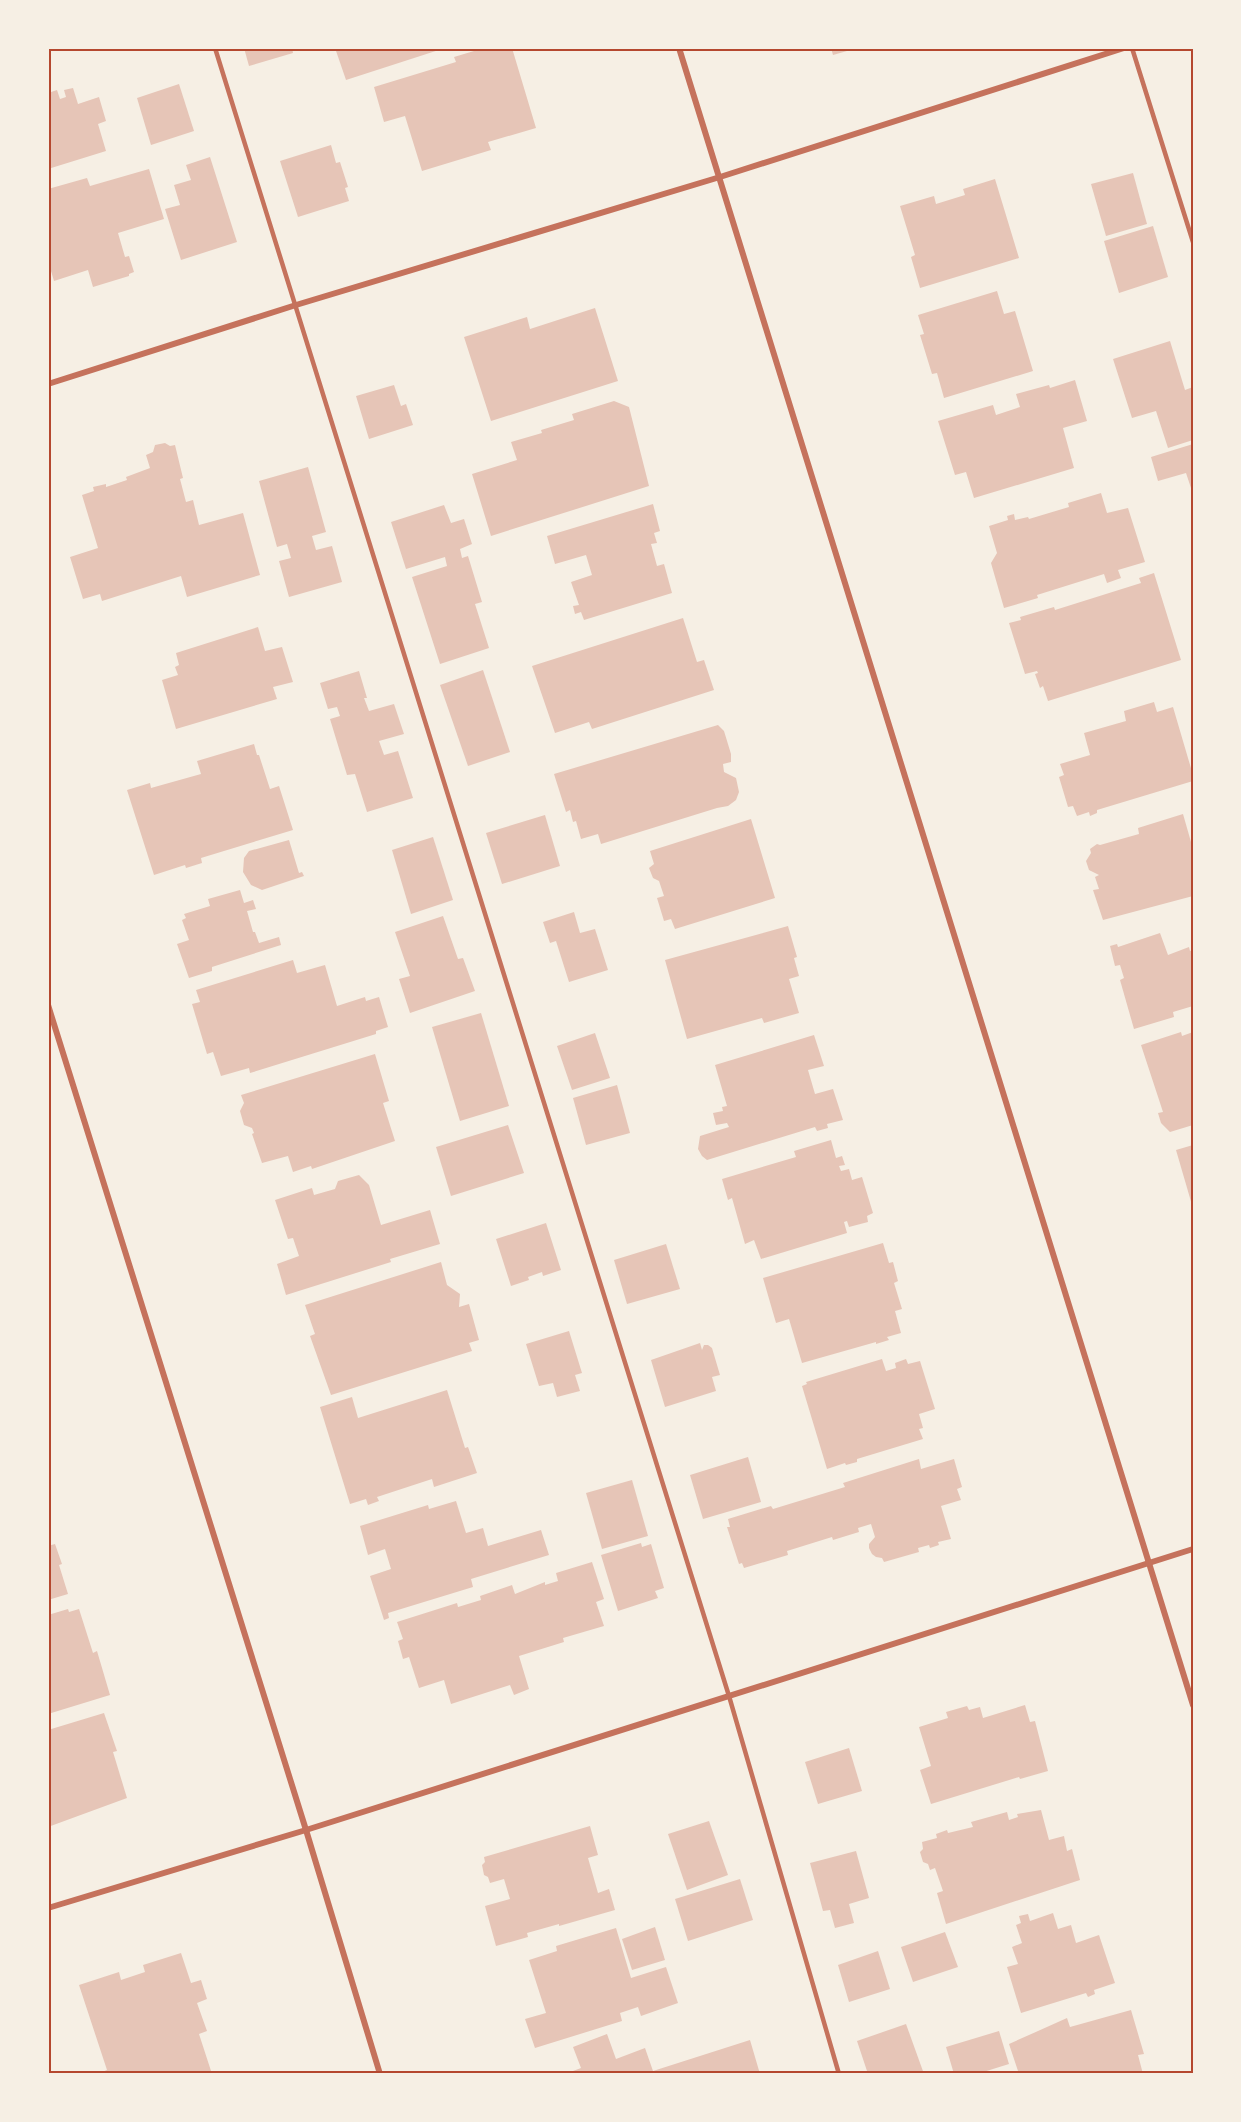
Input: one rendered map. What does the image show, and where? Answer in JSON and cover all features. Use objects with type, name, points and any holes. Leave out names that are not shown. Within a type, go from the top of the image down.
[{"type":"street","points":[[679,48],[1193,1705]]},
{"type":"street","points":[[48,384],[296,305],[720,177],[1124,48]]},
{"type":"street","points":[[48,1005],[380,2074]]},
{"type":"street","points":[[48,1908],[306,1830],[1193,1549]]},
{"type":"lane","points":[[215,48],[729,1696],[839,2074]]},
{"type":"lane","points":[[1132,48],[1193,242]]},
{"type":"building","points":[[244,48],[292,48],[293,53],[249,66]]},
{"type":"building","points":[[335,48],[445,48],[346,80]]},
{"type":"building","points":[[484,48],[493,48],[493,50],[512,48],[536,128],[488,142],[491,150],[422,171],[405,116],[384,122],[374,87],[456,62],[454,57]]},
{"type":"building","points":[[831,48],[854,48],[854,49],[833,55]]},
{"type":"building","points":[[179,84],[194,131],[151,145],[137,98]]},
{"type":"building","points":[[73,88],[78,104],[99,97],[106,121],[98,124],[106,151],[48,169],[48,93],[57,90],[60,99],[66,97],[64,90]]},
{"type":"building","points":[[331,145],[336,163],[340,162],[348,187],[345,188],[349,201],[298,217],[280,161]]},
{"type":"building","points":[[210,157],[237,242],[181,260],[165,209],[180,205],[174,185],[191,180],[186,165]]},
{"type":"building","points":[[149,169],[164,219],[118,233],[125,257],[129,256],[134,272],[129,276],[93,287],[88,270],[54,281],[48,261],[48,189],[87,178],[90,186]]},
{"type":"building","points":[[1133,173],[1147,224],[1106,236],[1091,184]]},
{"type":"building","points":[[995,179],[1019,258],[920,288],[911,257],[915,255],[900,206],[934,196],[936,204],[965,195],[963,189]]},
{"type":"building","points":[[1153,226],[1168,277],[1119,293],[1104,241]]},
{"type":"building","points":[[997,291],[1004,314],[1015,311],[1033,371],[944,398],[937,373],[932,374],[920,335],[924,334],[918,315]]},
{"type":"building","points":[[595,308],[618,381],[491,421],[464,337],[527,317],[530,329]]},
{"type":"building","points":[[1170,341],[1185,390],[1193,387],[1193,440],[1168,448],[1156,411],[1132,418],[1113,359]]},
{"type":"building","points":[[1075,380],[1087,421],[1063,428],[1074,468],[974,498],[966,472],[955,475],[938,421],[993,405],[996,415],[1020,407],[1016,394],[1049,385],[1050,388]]},
{"type":"building","points":[[394,385],[401,406],[406,404],[413,425],[369,439],[356,396]]},
{"type":"building","points":[[614,401],[629,407],[649,486],[491,536],[472,474],[517,460],[511,442],[574,420],[572,414]]},
{"type":"building","points":[[165,443],[170,446],[175,445],[186,502],[193,500],[199,525],[243,513],[260,575],[187,597],[181,576],[102,601],[100,594],[83,599],[70,557],[98,548],[82,495],[94,491],[93,487],[106,484],[106,487],[127,480],[126,477],[150,468],[146,455],[153,452],[155,445]]},
{"type":"building","points":[[1193,444],[1193,494],[1186,473],[1158,481],[1151,457]]},
{"type":"building","points":[[308,467],[326,532],[312,536],[316,550],[332,546],[342,582],[289,597],[279,561],[291,558],[287,544],[277,547],[259,481]]},
{"type":"building","points":[[1101,493],[1107,513],[1128,508],[1145,562],[1118,570],[1121,578],[1107,583],[1104,574],[1004,608],[991,563],[997,553],[989,526],[1008,520],[1007,516],[1014,514],[1015,520],[1028,517],[1029,519],[1069,507],[1068,503]]},
{"type":"building","points":[[653,504],[660,531],[654,533],[657,543],[651,544],[657,566],[664,564],[672,593],[584,620],[581,612],[575,614],[573,606],[579,605],[571,582],[592,575],[586,555],[555,564],[547,536]]},
{"type":"building","points":[[444,505],[451,523],[464,519],[472,544],[460,549],[462,558],[468,556],[482,602],[475,604],[489,648],[440,664],[412,577],[447,566],[445,557],[406,569],[391,522]]},
{"type":"building","points":[[1154,573],[1181,660],[1048,701],[1043,686],[1040,688],[1035,674],[1038,673],[1037,671],[1025,674],[1009,623],[1021,620],[1020,617],[1054,607],[1055,610],[1141,583],[1139,578]]},
{"type":"building","points":[[683,618],[697,662],[704,660],[714,690],[592,729],[589,722],[555,733],[532,666]]},
{"type":"building","points":[[258,627],[265,651],[282,647],[293,682],[273,687],[277,699],[176,729],[162,680],[178,675],[175,667],[179,665],[176,653]]},
{"type":"building","points":[[483,670],[510,752],[468,766],[440,685]]},
{"type":"building","points":[[359,671],[369,711],[394,704],[404,734],[379,741],[384,755],[398,751],[413,798],[367,812],[355,774],[347,775],[330,719],[340,716],[337,707],[328,709],[320,683]]},
{"type":"building","points":[[1154,702],[1157,712],[1173,707],[1193,781],[1097,810],[1097,813],[1090,816],[1089,812],[1077,816],[1073,806],[1068,807],[1059,777],[1064,775],[1060,764],[1090,755],[1084,733],[1126,721],[1124,711]]},
{"type":"building","points":[[718,725],[724,731],[731,754],[731,762],[723,764],[724,772],[736,778],[739,792],[736,800],[728,806],[601,844],[598,834],[581,839],[570,810],[566,812],[554,774]]},
{"type":"building","points":[[254,744],[270,789],[279,786],[293,830],[201,858],[202,863],[186,868],[185,865],[154,875],[127,790],[150,783],[151,788],[201,774],[197,761]]},
{"type":"building","points":[[1183,814],[1191,842],[1193,842],[1193,896],[1103,920],[1093,890],[1099,889],[1095,877],[1099,875],[1089,870],[1086,861],[1091,853],[1090,849],[1097,844],[1139,834],[1138,828]]},
{"type":"building","points":[[545,815],[560,866],[502,884],[486,833]]},
{"type":"building","points":[[751,819],[775,898],[675,929],[671,919],[664,921],[657,898],[664,896],[659,881],[653,878],[649,868],[654,864],[650,851]]},
{"type":"building","points":[[433,837],[453,900],[411,914],[392,850]]},
{"type":"building","points":[[289,840],[299,873],[302,872],[304,876],[262,890],[251,885],[243,872],[244,858],[249,851]]},
{"type":"building","points":[[240,890],[244,903],[253,900],[256,909],[247,911],[259,943],[279,937],[281,945],[212,967],[212,971],[189,978],[177,944],[189,940],[182,920],[186,918],[184,914],[210,906],[208,899]]},
{"type":"building","points":[[574,912],[580,933],[595,929],[608,970],[569,982],[556,941],[550,943],[543,922]]},
{"type":"building","points":[[443,916],[458,959],[463,958],[475,991],[410,1013],[399,979],[410,976],[395,932]]},
{"type":"building","points":[[788,926],[797,957],[794,958],[799,976],[789,979],[799,1013],[764,1023],[762,1018],[687,1039],[665,960]]},
{"type":"building","points":[[1160,933],[1168,955],[1189,947],[1190,951],[1193,950],[1193,1006],[1173,1012],[1174,1017],[1134,1029],[1120,980],[1124,978],[1120,965],[1115,966],[1110,946],[1117,944],[1118,947]]},
{"type":"building","points":[[293,960],[297,973],[325,965],[337,1006],[365,997],[366,1001],[379,997],[388,1027],[376,1031],[376,1034],[250,1073],[249,1068],[221,1076],[213,1052],[207,1054],[192,1004],[200,1002],[196,990]]},
{"type":"building","points":[[481,1013],[509,1106],[460,1121],[432,1027]]},
{"type":"building","points":[[1181,1032],[1182,1036],[1193,1032],[1193,1125],[1170,1132],[1161,1123],[1158,1113],[1163,1112],[1141,1045]]},
{"type":"building","points":[[595,1033],[610,1078],[572,1090],[557,1046]]},
{"type":"building","points":[[814,1035],[824,1066],[808,1070],[815,1094],[833,1089],[843,1120],[827,1124],[828,1128],[817,1131],[815,1127],[707,1160],[702,1156],[698,1149],[700,1136],[729,1127],[727,1123],[716,1125],[713,1113],[723,1111],[722,1107],[727,1106],[715,1065]]},
{"type":"building","points":[[375,1054],[389,1101],[383,1103],[395,1141],[312,1169],[311,1166],[293,1172],[288,1156],[262,1163],[252,1128],[244,1125],[240,1111],[244,1103],[241,1095]]},
{"type":"building","points":[[617,1085],[630,1133],[586,1145],[573,1098]]},
{"type":"building","points":[[508,1125],[524,1173],[451,1196],[436,1147]]},
{"type":"building","points":[[831,1140],[836,1158],[842,1156],[845,1165],[839,1166],[841,1171],[849,1169],[852,1180],[862,1177],[873,1213],[867,1216],[868,1222],[849,1227],[847,1221],[844,1222],[847,1233],[761,1259],[754,1240],[745,1244],[732,1198],[728,1200],[722,1179],[796,1157],[794,1151]]},
{"type":"building","points":[[1193,1145],[1193,1205],[1192,1205],[1176,1150]]},
{"type":"building","points":[[359,1175],[369,1185],[381,1225],[430,1210],[440,1244],[286,1295],[277,1264],[299,1256],[293,1238],[288,1239],[275,1200],[312,1188],[314,1195],[335,1189],[338,1181]]},
{"type":"building","points":[[546,1223],[561,1270],[543,1276],[542,1272],[528,1277],[529,1280],[511,1286],[496,1239]]},
{"type":"building","points":[[883,1243],[889,1263],[893,1262],[898,1281],[894,1283],[902,1309],[895,1311],[901,1333],[887,1337],[889,1340],[876,1344],[876,1342],[802,1363],[789,1319],[776,1323],[763,1278]]},
{"type":"building","points":[[666,1244],[680,1289],[627,1304],[614,1260]]},
{"type":"building","points":[[441,1262],[447,1285],[460,1294],[459,1307],[469,1304],[479,1340],[469,1343],[472,1351],[331,1395],[310,1336],[315,1334],[305,1305]]},
{"type":"building","points":[[569,1331],[582,1373],[575,1375],[580,1391],[557,1397],[553,1383],[539,1386],[526,1344]]},
{"type":"building","points":[[700,1343],[702,1350],[704,1345],[712,1348],[720,1375],[712,1377],[716,1391],[665,1407],[651,1360]]},
{"type":"building","points":[[882,1359],[886,1371],[896,1368],[895,1363],[906,1359],[908,1364],[920,1361],[935,1409],[919,1414],[923,1428],[919,1429],[923,1439],[857,1459],[857,1462],[827,1469],[802,1386],[807,1384],[806,1382]]},
{"type":"building","points":[[447,1390],[465,1448],[468,1447],[477,1473],[434,1487],[432,1479],[377,1497],[379,1501],[368,1505],[366,1499],[350,1504],[320,1407],[352,1397],[358,1418]]},
{"type":"building","points":[[748,1457],[761,1502],[703,1519],[690,1475]]},
{"type":"building","points":[[919,1459],[921,1469],[954,1459],[962,1487],[957,1489],[961,1500],[941,1506],[951,1539],[938,1542],[939,1545],[930,1548],[929,1545],[918,1548],[919,1552],[884,1562],[882,1558],[872,1554],[869,1548],[869,1544],[875,1537],[871,1524],[858,1528],[859,1532],[833,1540],[832,1537],[787,1551],[788,1555],[744,1568],[742,1563],[739,1564],[727,1527],[730,1527],[728,1519],[771,1506],[773,1509],[845,1487],[843,1483]]},
{"type":"building","points":[[632,1480],[648,1536],[602,1549],[586,1493]]},
{"type":"building","points":[[456,1501],[466,1533],[483,1528],[488,1546],[541,1530],[549,1555],[471,1579],[473,1587],[388,1613],[389,1618],[384,1620],[370,1576],[391,1569],[385,1549],[368,1555],[360,1526],[428,1505],[429,1509]]},
{"type":"building","points":[[641,1543],[642,1547],[651,1544],[664,1588],[655,1591],[658,1598],[618,1611],[601,1555]]},
{"type":"building","points":[[55,1544],[68,1594],[48,1600],[48,1546]]},
{"type":"building","points":[[592,1562],[604,1599],[596,1602],[604,1626],[563,1638],[564,1642],[519,1656],[529,1689],[514,1695],[510,1685],[451,1704],[444,1680],[419,1688],[409,1657],[403,1659],[398,1641],[403,1639],[397,1622],[457,1603],[458,1607],[481,1600],[480,1596],[512,1585],[515,1594],[545,1582],[545,1585],[558,1581],[556,1573]]},
{"type":"building","points":[[68,1609],[69,1612],[79,1609],[93,1653],[97,1651],[110,1695],[48,1714],[48,1615]]},
{"type":"building","points":[[1025,1705],[1030,1722],[1035,1721],[1048,1771],[1020,1779],[1019,1777],[931,1804],[920,1770],[931,1766],[919,1727],[948,1718],[946,1712],[967,1706],[969,1710],[980,1707],[983,1718]]},
{"type":"building","points":[[104,1713],[117,1751],[113,1752],[127,1798],[48,1827],[48,1730]]},
{"type":"building","points":[[849,1748],[862,1791],[818,1804],[805,1762]]},
{"type":"building","points":[[1041,1810],[1049,1840],[1064,1836],[1067,1851],[1072,1849],[1080,1880],[946,1924],[937,1893],[943,1891],[935,1868],[930,1870],[928,1864],[923,1862],[920,1852],[923,1849],[922,1842],[937,1838],[936,1834],[947,1830],[948,1833],[973,1827],[971,1822],[1007,1812],[1009,1820],[1018,1817],[1017,1814]]},
{"type":"building","points":[[709,1821],[728,1875],[687,1890],[668,1834]]},
{"type":"building","points":[[590,1826],[598,1855],[588,1858],[598,1893],[609,1889],[615,1910],[527,1933],[528,1937],[496,1946],[485,1906],[510,1899],[504,1879],[490,1883],[488,1877],[484,1875],[482,1865],[485,1862],[484,1857]]},
{"type":"building","points":[[856,1851],[869,1898],[849,1904],[854,1923],[835,1928],[830,1910],[823,1911],[810,1863]]},
{"type":"building","points":[[740,1879],[753,1920],[688,1941],[675,1899]]},
{"type":"building","points":[[1053,1913],[1058,1929],[1071,1925],[1076,1943],[1099,1935],[1115,1983],[1094,1990],[1095,1994],[1088,1997],[1086,1993],[1021,2013],[1007,1967],[1018,1964],[1012,1947],[1022,1943],[1016,1925],[1021,1923],[1019,1916],[1028,1914],[1030,1921]]},
{"type":"building","points":[[655,1927],[665,1960],[632,1970],[622,1939]]},
{"type":"building","points":[[616,1928],[631,1978],[666,1967],[678,2003],[641,2016],[638,2007],[620,2013],[622,2021],[535,2048],[525,2019],[546,2013],[529,1960],[557,1951],[556,1946]]},
{"type":"building","points":[[945,1932],[958,1967],[913,1982],[901,1947]]},
{"type":"building","points":[[878,1951],[890,1989],[849,2002],[838,1965]]},
{"type":"building","points":[[181,1953],[191,1983],[201,1980],[207,1999],[197,2003],[207,2031],[199,2034],[212,2074],[97,2074],[107,2070],[79,1985],[119,1972],[121,1980],[145,1972],[143,1965]]},
{"type":"building","points":[[1131,2010],[1144,2054],[1138,2055],[1143,2074],[1019,2074],[1009,2044],[1067,2018],[1070,2027]]},
{"type":"building","points":[[906,2024],[924,2074],[868,2074],[857,2041]]},
{"type":"building","points":[[999,2031],[1009,2064],[977,2074],[954,2074],[946,2047]]},
{"type":"building","points":[[607,2034],[616,2059],[645,2048],[653,2071],[750,2040],[760,2074],[565,2074],[581,2068],[573,2047]]}]
